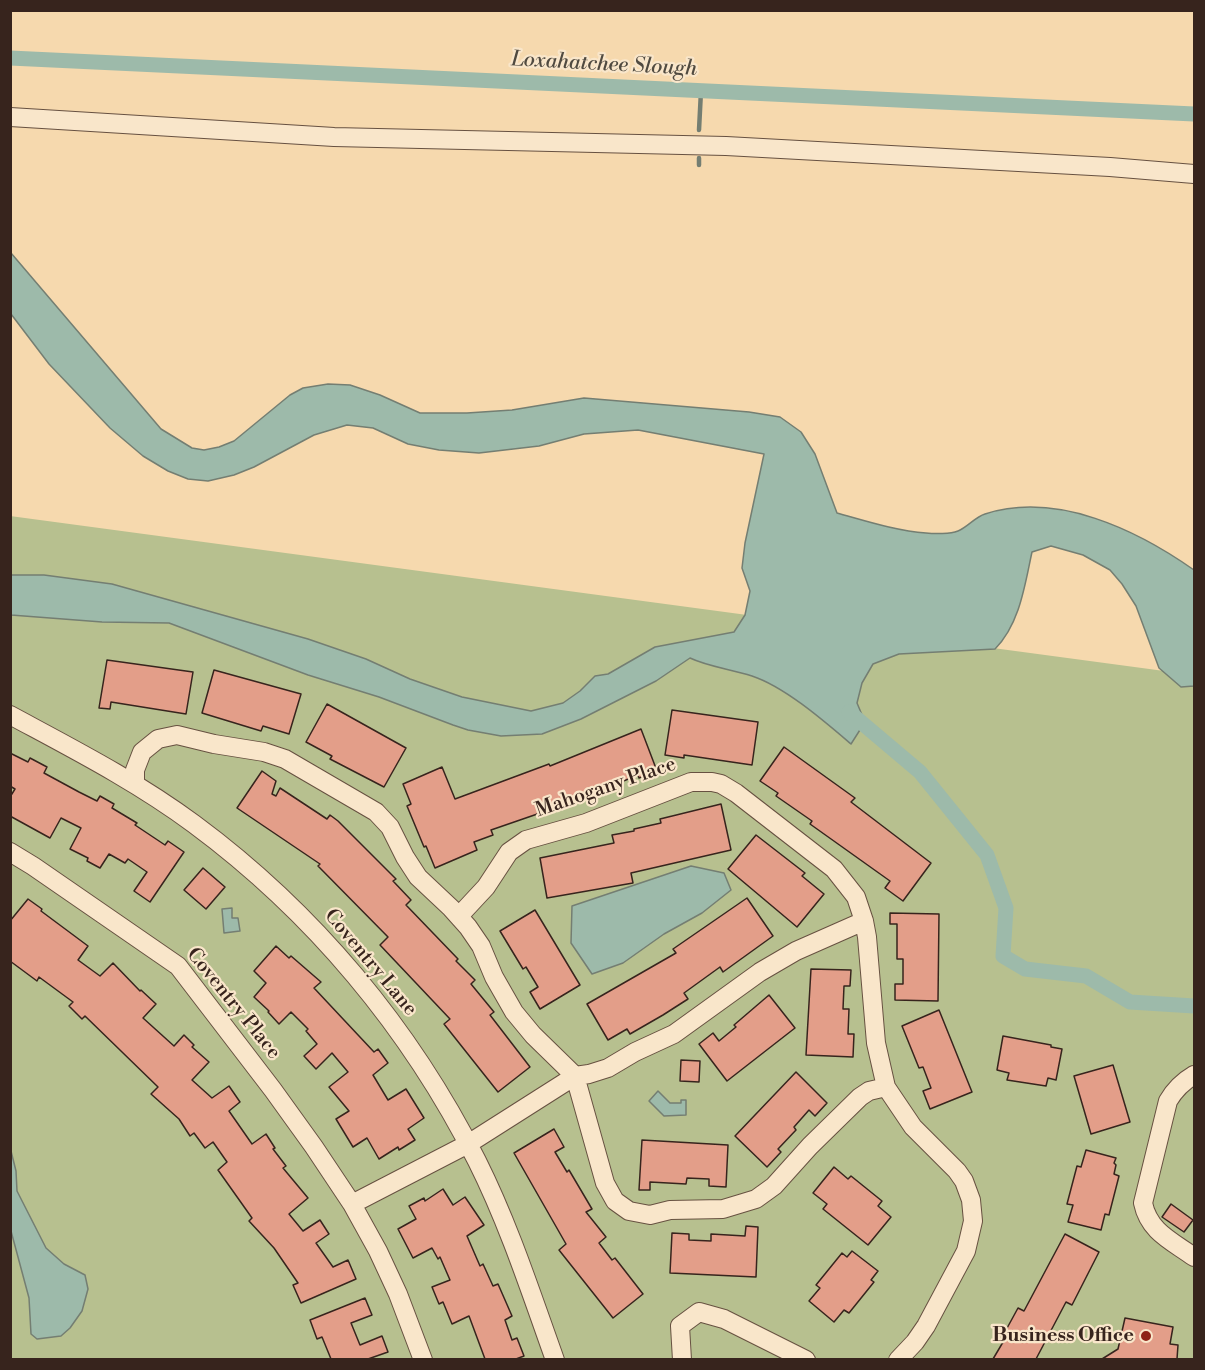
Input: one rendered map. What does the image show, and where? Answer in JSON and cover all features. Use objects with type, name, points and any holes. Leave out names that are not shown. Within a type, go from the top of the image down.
[{"type":"street","points":[[10,117],[334,137],[726,146],[1110,167],[1194,174]]},
{"type":"street","name":"Coventry Lane","points":[[10,715],[135,784],[193,823],[278,893],[324,940],[388,1017],[420,1062],[468,1144],[506,1227],[555,1359]]},
{"type":"street","points":[[135,784],[135,770],[142,752],[149,744],[167,736],[177,735],[264,752],[285,759],[376,812],[390,827],[418,877],[459,916],[481,946],[494,977],[514,1012],[575,1076],[609,1193],[615,1201],[629,1211],[650,1215],[670,1210],[723,1209],[756,1199],[774,1186],[810,1146],[860,1097],[869,1091],[886,1087],[913,1127],[957,1171],[968,1190],[972,1210],[972,1231],[966,1251],[926,1326],[915,1342],[898,1359]]},
{"type":"street","name":"Mahogany Place","points":[[459,916],[486,887],[509,852],[525,840],[586,823],[681,784],[701,781],[721,784],[826,862],[850,887],[864,921],[876,1043],[886,1087]]},
{"type":"street","name":"Coventry Place","points":[[10,852],[178,966],[273,1090],[352,1204],[393,1283],[423,1359]]},
{"type":"street","points":[[352,1204],[468,1144],[575,1076],[608,1068],[635,1052],[674,1034],[760,972],[796,951],[864,921]]},
{"type":"street","points":[[1194,1075],[1183,1081],[1167,1101],[1143,1198],[1146,1214],[1155,1230],[1194,1257]]},
{"type":"street","points":[[681,1359],[680,1326],[699,1312],[724,1319],[806,1359]]},
{"type":"green space","points":[[10,516],[1194,675],[1194,1359],[11,1359]]},
{"type":"shaded area","points":[[11,253],[161,429],[192,448],[204,450],[234,441],[290,395],[303,388],[328,384],[350,385],[380,395],[420,413],[512,410],[584,398],[749,412],[780,417],[801,432],[815,454],[837,513],[893,528],[915,532],[951,533],[962,529],[981,515],[1012,508],[1040,507],[1095,518],[1147,541],[1194,570],[1194,686],[1181,687],[1159,668],[1136,606],[1110,570],[1083,555],[1051,546],[1032,552],[1016,616],[995,649],[899,654],[873,664],[862,683],[857,703],[865,722],[851,744],[804,706],[765,681],[690,658],[656,681],[581,719],[542,734],[501,736],[453,725],[379,697],[308,675],[169,623],[102,622],[11,615],[11,575],[44,575],[112,584],[308,639],[462,697],[531,711],[563,703],[595,676],[608,674],[655,647],[734,632],[745,615],[750,591],[742,568],[764,454],[638,430],[584,434],[539,446],[479,453],[439,450],[408,444],[373,428],[347,425],[314,435],[234,475],[208,481],[188,479],[168,471],[143,456],[110,428],[49,364],[11,314]]},
{"type":"shaded area","points":[[691,866],[724,873],[731,890],[702,913],[664,934],[623,963],[592,974],[571,943],[572,906]]},
{"type":"shaded area","points":[[232,908],[232,918],[238,918],[240,931],[224,933],[222,909]]},
{"type":"shaded area","points":[[658,1091],[670,1103],[681,1103],[681,1100],[686,1100],[686,1115],[664,1116],[649,1101]]},
{"type":"shaded area","points":[[11,1151],[16,1171],[17,1191],[46,1248],[64,1264],[85,1275],[88,1289],[82,1311],[61,1336],[37,1339],[31,1334],[29,1298],[11,1231]]},
{"type":"building","points":[[107,660],[193,672],[186,714],[111,702],[110,709],[99,708]]},
{"type":"building","points":[[214,670],[301,694],[289,734],[263,726],[261,731],[202,713]]},
{"type":"building","points":[[327,704],[406,748],[384,787],[330,759],[332,756],[306,742]]},
{"type":"building","points":[[672,710],[758,722],[752,765],[684,755],[684,758],[665,755]]},
{"type":"building","points":[[641,729],[657,771],[639,778],[638,775],[575,801],[491,830],[493,835],[474,842],[477,850],[435,868],[407,806],[411,804],[403,784],[442,767],[455,799],[549,764],[550,766]]},
{"type":"building","points":[[784,747],[855,798],[851,802],[931,863],[903,901],[885,888],[890,881],[810,824],[812,821],[776,796],[778,793],[760,781]]},
{"type":"building","points":[[10,753],[28,762],[30,758],[47,767],[44,773],[97,801],[100,796],[114,804],[112,808],[137,823],[135,825],[165,845],[168,841],[184,852],[150,902],[134,891],[147,872],[128,859],[125,863],[109,854],[100,868],[87,861],[88,858],[70,849],[81,828],[61,818],[50,838],[10,816],[10,797],[15,789],[10,786]]},
{"type":"building","points":[[262,771],[276,781],[272,794],[276,796],[280,788],[327,819],[330,815],[396,879],[393,881],[411,900],[406,905],[475,980],[471,984],[494,1012],[490,1015],[530,1067],[498,1092],[444,1024],[450,1019],[380,945],[388,937],[318,866],[320,864],[237,808]]},
{"type":"building","points":[[721,804],[731,850],[631,873],[633,883],[547,898],[540,858],[614,843],[612,835],[661,823],[660,819]]},
{"type":"building","points":[[756,835],[805,873],[802,876],[824,894],[797,927],[728,869]]},
{"type":"building","points":[[203,868],[225,887],[206,909],[184,890]]},
{"type":"building","points":[[747,898],[773,936],[723,972],[720,967],[684,993],[688,999],[663,1015],[630,1034],[627,1029],[608,1040],[587,1004],[676,953],[673,949]]},
{"type":"building","points":[[28,899],[88,946],[78,960],[100,976],[113,963],[156,1004],[143,1018],[174,1046],[184,1035],[194,1045],[192,1047],[209,1062],[192,1080],[212,1098],[229,1086],[240,1102],[229,1111],[252,1144],[266,1134],[275,1148],[273,1149],[286,1166],[283,1168],[308,1198],[289,1214],[303,1231],[320,1220],[329,1234],[316,1243],[333,1267],[348,1260],[356,1279],[301,1303],[293,1285],[298,1283],[274,1248],[249,1221],[252,1218],[218,1170],[227,1162],[213,1142],[205,1148],[194,1133],[190,1136],[179,1119],[151,1094],[158,1087],[85,1016],[82,1019],[69,1006],[73,1002],[39,977],[37,981],[10,961],[10,921]]},
{"type":"building","points":[[535,910],[580,985],[540,1009],[530,992],[538,987],[526,967],[523,969],[500,931]]},
{"type":"building","points":[[890,913],[939,914],[938,1001],[895,1000],[895,984],[903,984],[903,959],[897,959],[897,924],[890,924]]},
{"type":"building","points":[[276,946],[321,982],[314,988],[374,1052],[378,1049],[388,1063],[373,1075],[388,1100],[406,1089],[424,1118],[408,1129],[415,1140],[379,1159],[367,1138],[353,1147],[336,1119],[349,1111],[329,1087],[348,1072],[332,1053],[316,1069],[304,1056],[317,1044],[306,1031],[308,1029],[291,1012],[279,1024],[254,997],[266,983],[254,971]]},
{"type":"building","points":[[811,969],[851,970],[850,986],[844,986],[843,1009],[849,1009],[848,1034],[854,1034],[853,1057],[806,1055]]},
{"type":"building","points":[[769,995],[795,1028],[727,1081],[699,1044],[713,1033],[719,1041]]},
{"type":"building","points":[[939,1010],[972,1092],[930,1109],[923,1091],[931,1088],[923,1067],[919,1068],[902,1026]]},
{"type":"building","points":[[1003,1036],[1062,1049],[1056,1080],[1048,1078],[1046,1086],[1007,1080],[1009,1073],[997,1070]]},
{"type":"building","points":[[681,1060],[700,1061],[699,1082],[680,1081]]},
{"type":"building","points":[[1113,1065],[1130,1122],[1091,1134],[1074,1076]]},
{"type":"building","points":[[796,1072],[827,1103],[815,1116],[809,1110],[794,1127],[796,1130],[778,1149],[781,1152],[767,1167],[735,1136]]},
{"type":"building","points":[[554,1129],[564,1147],[555,1152],[567,1172],[569,1170],[592,1209],[586,1212],[606,1237],[599,1243],[612,1260],[615,1258],[643,1294],[613,1318],[559,1250],[566,1244],[514,1153]]},
{"type":"building","points":[[642,1140],[728,1145],[726,1187],[709,1186],[709,1179],[687,1178],[686,1184],[650,1182],[650,1190],[639,1190]]},
{"type":"building","points":[[1086,1150],[1116,1158],[1114,1174],[1119,1176],[1109,1215],[1105,1214],[1101,1230],[1068,1222],[1073,1205],[1067,1204],[1077,1166],[1081,1167]]},
{"type":"building","points":[[834,1167],[848,1179],[851,1176],[882,1201],[878,1206],[891,1217],[868,1245],[823,1209],[827,1204],[813,1193]]},
{"type":"building","points":[[443,1189],[453,1205],[465,1197],[484,1225],[467,1236],[480,1266],[483,1264],[493,1286],[498,1284],[512,1316],[505,1320],[512,1340],[517,1338],[524,1356],[516,1359],[485,1359],[469,1316],[452,1324],[443,1302],[439,1304],[432,1287],[450,1280],[440,1257],[438,1259],[432,1248],[413,1258],[398,1229],[416,1219],[409,1206],[424,1198],[425,1201]]},
{"type":"building","points":[[1171,1204],[1193,1220],[1184,1232],[1162,1217]]},
{"type":"building","points":[[746,1226],[758,1227],[756,1277],[670,1273],[672,1233],[689,1234],[689,1240],[711,1241],[711,1234],[745,1236]]},
{"type":"building","points":[[1065,1234],[1099,1252],[1072,1305],[1066,1302],[1036,1359],[993,1359],[1009,1332],[1006,1330],[1018,1308],[1024,1311]]},
{"type":"building","points":[[852,1251],[878,1271],[871,1280],[874,1282],[849,1313],[844,1310],[834,1322],[809,1301],[820,1288],[816,1285],[842,1253],[847,1257]]},
{"type":"building","points":[[365,1298],[372,1315],[351,1323],[360,1345],[382,1336],[388,1352],[368,1359],[331,1359],[322,1337],[317,1339],[310,1320]]},
{"type":"building","name":"Business Office","points":[[1125,1318],[1173,1327],[1170,1344],[1178,1345],[1177,1359],[1102,1359],[1118,1349]]},
{"type":"waterway","name":"Loxahatchee Slough","points":[[10,58],[1194,114]]},
{"type":"waterway","points":[[699,130],[701,91]]},
{"type":"waterway","points":[[699,158],[699,165]]},
{"type":"waterway","points":[[849,712],[920,772],[987,855],[1006,908],[1003,956],[1025,969],[1086,976],[1130,1002],[1194,1006]]},
{"type":"place","name":"Business Office","points":[[1146,1336]]}]
